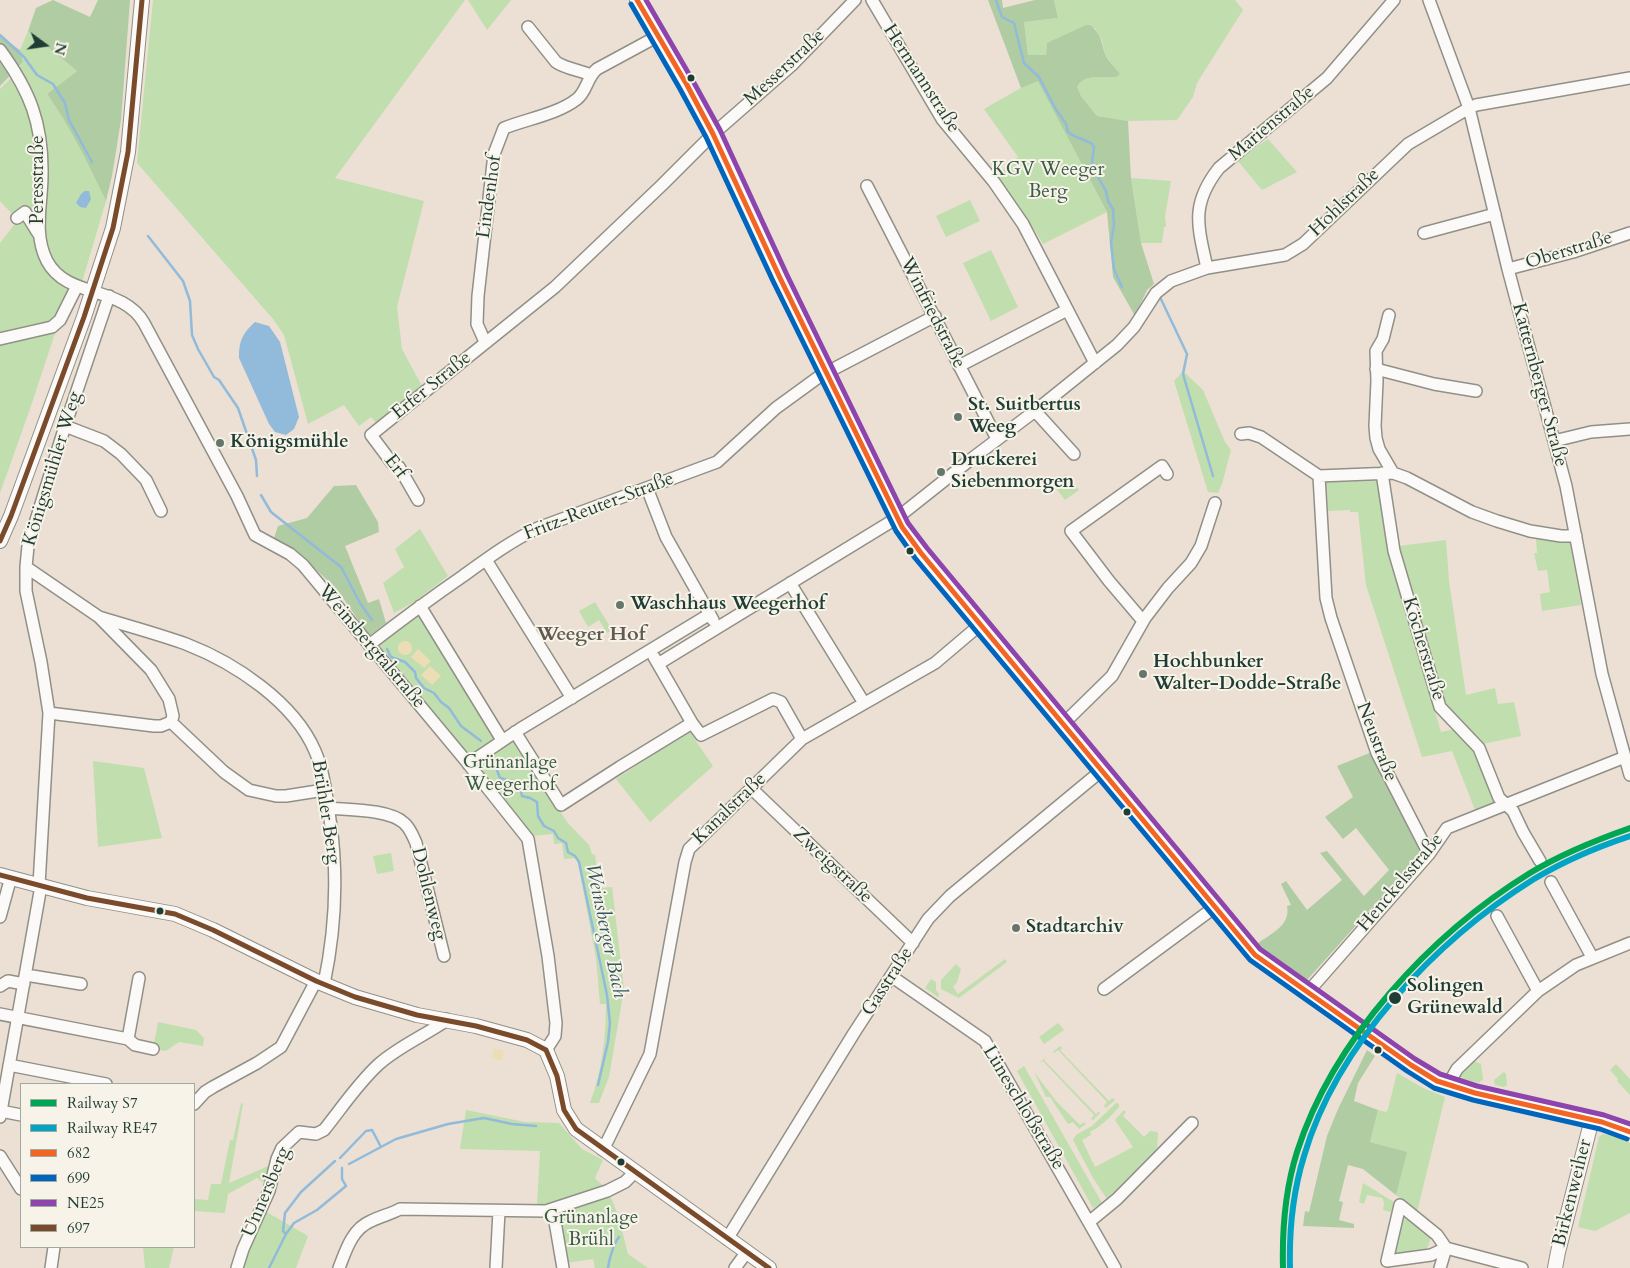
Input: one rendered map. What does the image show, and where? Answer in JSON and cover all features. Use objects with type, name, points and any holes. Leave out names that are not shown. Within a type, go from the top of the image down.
[{"type":"main road","points":[[0,542],[93,291],[114,228],[128,152],[142,0]]},
{"type":"main road","points":[[638,0],[713,134],[780,278],[897,518],[914,545],[1255,955],[1432,1078],[1448,1085],[1502,1099],[1592,1119]]},
{"type":"main road","points":[[5,876],[87,898],[175,914],[355,997],[417,1015],[446,1020],[527,1040],[546,1050],[556,1076],[564,1110],[576,1129],[769,1268]]},
{"type":"main road","name":"Birkenweiher","points":[[1555,1268],[1592,1119]]},
{"type":"street","name":"Messerstraße","points":[[713,134],[793,64],[855,0]]},
{"type":"street","name":"Hermannstraße","points":[[872,0],[942,120],[994,182],[1023,224],[1095,363]]},
{"type":"street","name":"Marienstraße","points":[[1207,268],[1198,218],[1201,199],[1211,178],[1219,168],[1327,78],[1394,0]]},
{"type":"street","name":"Katternberger Straße","points":[[1430,0],[1469,108],[1508,269],[1566,486],[1601,671],[1630,775]]},
{"type":"street","points":[[528,27],[561,66],[591,75]]},
{"type":"street","name":"Lindenhof","points":[[485,342],[477,324],[478,296],[494,154],[504,128],[562,108],[581,96],[591,75],[597,69],[658,36]]},
{"type":"street","name":"Peresstraße","points":[[0,50],[27,95],[40,130],[42,175],[38,233],[43,252],[49,264],[63,278],[77,286],[93,291]]},
{"type":"street","name":"Hohlstraße","points":[[658,664],[897,518],[1095,363],[1128,334],[1159,289],[1171,281],[1207,268],[1285,255],[1294,251],[1408,144],[1469,108],[1476,105],[1630,78]]},
{"type":"street","name":"Erfer Straße","points":[[371,435],[559,283],[713,134]]},
{"type":"street","name":"Winfriedstraße","points":[[867,186],[997,439]]},
{"type":"street","points":[[17,218],[25,212],[38,233]]},
{"type":"street","points":[[1424,233],[1495,214]]},
{"type":"street","name":"Oberstraße","points":[[1508,269],[1573,252],[1630,233]]},
{"type":"street","points":[[0,339],[52,327],[60,320],[77,286]]},
{"type":"street","name":"Weinsbergtalstraße","points":[[93,291],[112,297],[131,307],[140,317],[237,496],[255,535],[290,554],[304,565],[525,834],[530,844],[548,956],[556,1022],[555,1036],[546,1050]]},
{"type":"street","name":"Königsmühler Weg","points":[[1,1114],[40,885],[49,713],[41,662],[26,591],[28,546],[65,426],[112,297]]},
{"type":"street","points":[[959,366],[1067,310]]},
{"type":"street","name":"Köcherstraße","points":[[1389,315],[1383,338],[1376,351],[1376,438],[1388,473],[1394,551],[1440,708],[1479,748],[1499,798],[1513,811],[1540,862]]},
{"type":"street","name":"Fritz-Reuter-Straße","points":[[369,645],[420,606],[524,534],[720,460],[776,408],[827,372],[935,316]]},
{"type":"street","points":[[1376,369],[1434,384],[1476,391]]},
{"type":"street","points":[[1035,411],[1074,454]]},
{"type":"street","points":[[65,426],[104,441],[121,454],[146,480],[161,511]]},
{"type":"street","points":[[1554,441],[1591,432],[1630,429]]},
{"type":"street","points":[[1242,434],[1249,433],[1261,437],[1320,476],[1388,473],[1407,478],[1472,512],[1497,521],[1530,531],[1561,536],[1576,536]]},
{"type":"street","name":"Erf","points":[[371,435],[392,463],[399,467],[418,500]]},
{"type":"street","points":[[1143,621],[1109,581],[1071,531],[1162,466],[1167,474]]},
{"type":"street","name":"Neustraße","points":[[1320,476],[1326,598],[1331,618],[1380,759],[1429,854]]},
{"type":"street","points":[[647,488],[666,537],[718,628]]},
{"type":"street","points":[[1063,724],[1112,676],[1143,621],[1168,588],[1197,555],[1215,503]]},
{"type":"street","points":[[486,560],[572,698]]},
{"type":"street","points":[[26,567],[99,617],[151,670],[168,699],[172,716],[171,722]]},
{"type":"street","points":[[790,583],[864,703]]},
{"type":"street","points":[[420,606],[502,740]]},
{"type":"street","points":[[468,764],[502,740],[710,614]]},
{"type":"street","name":"Brühler Berg","points":[[99,617],[187,645],[232,668],[260,686],[287,709],[310,740],[320,768],[328,808],[334,849],[336,892],[332,938],[320,982],[281,1046],[275,1052],[213,1086],[195,1103]]},
{"type":"street","name":"Kanalstraße","points":[[603,1150],[650,1054],[687,853],[692,845],[802,739],[934,663],[980,624]]},
{"type":"street","points":[[650,650],[692,723],[701,735],[718,728],[771,699],[776,699],[781,702],[802,739]]},
{"type":"street","points":[[49,713],[154,726],[161,726],[171,722]]},
{"type":"street","points":[[171,722],[224,772],[249,790],[276,796],[324,790]]},
{"type":"street","points":[[515,732],[561,805],[620,766],[692,723]]},
{"type":"street","name":"Henckelsstraße","points":[[1308,992],[1429,854],[1448,827],[1625,757]]},
{"type":"street","name":"Gasstraße","points":[[727,1238],[928,919],[944,902],[1101,771]]},
{"type":"street","name":"Zweigstraße","points":[[752,789],[913,943]]},
{"type":"street","name":"Dohlenweg","points":[[328,808],[388,815],[400,820],[409,828],[417,845],[444,956]]},
{"type":"street","points":[[0,917],[5,876]]},
{"type":"street","points":[[1552,882],[1592,957]]},
{"type":"street","points":[[1104,989],[1215,907]]},
{"type":"street","points":[[1497,916],[1538,991]]},
{"type":"street","points":[[1448,1085],[1457,1069],[1538,991],[1576,964],[1630,943]]},
{"type":"street","name":"Lüneschloßstraße","points":[[891,976],[985,1041],[1115,1268]]},
{"type":"street","points":[[128,1039],[139,978]]},
{"type":"street","points":[[0,986],[8,981],[25,979],[81,984]]},
{"type":"street","points":[[0,1014],[128,1039],[134,1046],[153,1049]]},
{"type":"street","name":"Unnersberg","points":[[237,1268],[242,1249],[269,1191],[277,1159],[282,1148],[299,1132],[316,1134],[324,1130],[370,1072],[393,1053],[446,1020]]},
{"type":"street","points":[[9,1065],[101,1083]]},
{"type":"street","points":[[1,1114],[20,1115]]},
{"type":"street","points":[[1592,1119],[1630,1132]]},
{"type":"street","points":[[1089,1222],[1117,1198],[1192,1123]]},
{"type":"street","points":[[0,1156],[20,1188]]},
{"type":"street","points":[[339,1268],[351,1239],[360,1228],[372,1220],[387,1216],[400,1209],[539,1212],[553,1210],[608,1191],[625,1182],[635,1172]]},
{"type":"street","points":[[1446,1248],[1437,1235],[1400,1205],[1387,1261],[1431,1255],[1446,1248],[1522,1268]]},
{"type":"street","points":[[553,1210],[563,1268]]},
{"type":"street","points":[[496,1268],[498,1211]]},
{"type":"street","points":[[51,1268],[54,1248]]},
{"type":"street","points":[[1440,1268],[1446,1248]]},
{"type":"street","points":[[735,1268],[746,1253]]},
{"type":"green space","points":[[53,0],[90,17],[98,0],[130,0],[121,120],[106,201],[86,160],[47,94],[77,71],[28,31],[36,8]]},
{"type":"green space","points":[[153,0],[465,0],[335,178],[424,201],[397,307],[402,349],[422,386],[376,423],[371,417],[359,426],[344,405],[308,424],[284,335],[273,319],[137,163]]},
{"type":"green space","points":[[468,0],[511,0],[487,30]]},
{"type":"green space","points":[[988,0],[1002,0],[1003,8],[1035,0],[1054,0],[1058,18],[1024,22],[1028,55],[1046,55],[1047,43],[1086,25],[1090,25],[1099,35],[1106,57],[1120,74],[1116,77],[1089,78],[1077,87],[1081,96],[1097,116],[1128,121],[1131,178],[1141,243],[1154,284],[1147,290],[1135,316],[1113,277],[1107,212],[1038,81],[1021,88]]},
{"type":"green space","points":[[1054,0],[1235,0],[1243,10],[1197,83],[1193,97],[1177,120],[1128,121],[1097,116],[1081,96],[1077,87],[1089,78],[1116,77],[1119,74],[1105,54],[1102,41],[1095,28],[1047,43],[1046,55],[1028,55],[1024,22],[1058,18]]},
{"type":"green space","points":[[28,31],[77,71],[47,94],[86,160],[106,201],[82,282],[69,291],[0,493],[0,243],[18,220],[0,201],[0,89],[15,74],[23,62],[20,50]]},
{"type":"green space","points":[[0,36],[20,50],[23,62],[0,86]]},
{"type":"green space","name":"KGV Weeger Berg","points":[[1038,80],[1107,212],[1043,244],[997,175],[1018,157],[984,109]]},
{"type":"green space","points":[[1268,139],[1297,172],[1262,190],[1237,160]]},
{"type":"green space","points":[[1131,178],[1171,181],[1165,217],[1166,227],[1164,227],[1162,243],[1141,243]]},
{"type":"green space","points":[[970,200],[980,221],[946,237],[936,216]]},
{"type":"green space","points":[[991,250],[1018,307],[991,321],[963,263]]},
{"type":"green space","points":[[1183,371],[1203,390],[1225,442],[1231,450],[1218,493],[1208,492],[1174,381]]},
{"type":"green space","points":[[1066,474],[1079,490],[1065,500],[1053,484]]},
{"type":"green space","points":[[1378,481],[1387,547],[1441,732],[1455,729],[1472,747],[1495,802],[1475,810],[1452,751],[1422,757],[1366,585],[1358,512],[1350,512],[1350,510],[1328,511],[1326,482]]},
{"type":"green space","points":[[356,485],[378,522],[379,532],[345,546],[368,603],[379,599],[386,623],[369,636],[337,589],[300,555],[273,541],[278,526],[307,518],[334,486]]},
{"type":"green space","points":[[420,529],[448,576],[414,602],[394,613],[383,583],[404,567],[395,549]]},
{"type":"green space","points":[[1536,539],[1570,541],[1581,605],[1542,611],[1540,594],[1550,592],[1547,570],[1538,571],[1534,553],[1537,553]]},
{"type":"green space","points":[[1446,540],[1449,581],[1466,695],[1495,688],[1498,704],[1514,702],[1521,736],[1483,744],[1445,705],[1399,546]]},
{"type":"green space","points":[[595,602],[612,630],[607,633],[599,620],[588,627],[579,611]]},
{"type":"green space","name":"Grünanlage Weegerhof","points":[[419,614],[495,737],[493,741],[468,758],[379,650],[380,642]]},
{"type":"green space","points":[[689,731],[713,766],[650,822],[616,779]]},
{"type":"green space","name":"Grünanlage Weegerhof","points":[[515,740],[567,822],[589,845],[592,854],[595,855],[600,888],[612,887],[624,989],[609,1077],[599,1103],[590,1103],[598,1079],[603,1054],[606,1004],[600,1004],[596,958],[577,858],[564,859],[562,843],[554,844],[553,834],[530,836],[475,767]]},
{"type":"green space","points":[[1372,752],[1384,781],[1421,853],[1307,980],[1257,944],[1278,929],[1286,919],[1287,906],[1291,905],[1281,884],[1286,881],[1307,910],[1342,880],[1320,853],[1327,851],[1364,896],[1389,870],[1356,828],[1343,839],[1325,817],[1353,797],[1337,766]]},
{"type":"green space","points":[[93,761],[144,768],[162,838],[98,847]]},
{"type":"green space","points":[[391,853],[394,871],[377,874],[373,856]]},
{"type":"green space","points":[[1005,959],[1007,962],[959,998],[941,989],[941,980],[956,964],[961,969],[957,982],[953,987],[958,994]]},
{"type":"green space","points":[[931,979],[936,982],[938,997],[925,988]]},
{"type":"green space","points":[[158,1022],[196,1030],[204,1038],[203,1046],[179,1042],[166,1051],[153,1049]]},
{"type":"green space","points":[[1058,1023],[1064,1030],[1044,1044],[1039,1037]]},
{"type":"green space","points":[[1060,1046],[1062,1048],[1060,1050],[1109,1101],[1112,1098],[1115,1100],[1106,1108],[1104,1106],[1107,1102],[1058,1050],[1053,1052]]},
{"type":"green space","points":[[1367,1050],[1375,1056],[1358,1083],[1354,1101],[1378,1110],[1370,1142],[1407,1152],[1396,1195],[1363,1169],[1348,1165],[1339,1201],[1343,1202],[1339,1220],[1354,1224],[1354,1228],[1303,1226],[1305,1211],[1309,1212],[1327,1136]]},
{"type":"green space","points":[[1046,1057],[1044,1060],[1096,1114],[1099,1111],[1100,1113],[1093,1120],[1091,1119],[1094,1115],[1043,1061],[1039,1063]]},
{"type":"green space","points":[[1474,1061],[1481,1064],[1483,1079],[1479,1083],[1461,1077]]},
{"type":"green space","points":[[1616,1064],[1630,1079],[1630,1095],[1610,1070]]},
{"type":"green space","points":[[1024,1066],[1102,1203],[1093,1208],[1017,1071]]},
{"type":"green space","points":[[1034,1072],[1056,1101],[1080,1125],[1084,1122],[1086,1124],[1079,1129],[1073,1122],[1068,1124],[1050,1097],[1046,1097]]},
{"type":"green space","points":[[1504,1072],[1507,1085],[1504,1087],[1495,1085],[1494,1080]]},
{"type":"green space","points":[[1397,1073],[1423,1088],[1445,1097],[1417,1212],[1396,1195],[1406,1152],[1370,1142],[1378,1110],[1386,1112],[1388,1109]]},
{"type":"green space","points":[[241,1103],[243,1104],[229,1183],[273,1164],[267,1185],[257,1178],[228,1194],[225,1213],[195,1211],[195,1199],[208,1200],[211,1184],[221,1184],[230,1140],[233,1140]]},
{"type":"green space","points":[[1116,1103],[1119,1104],[1119,1107],[1116,1111],[1090,1132],[1091,1135],[1082,1140],[1095,1167],[1133,1147],[1115,1120],[1124,1110],[1126,1112],[1123,1116],[1144,1137],[1150,1131],[1157,1132],[1157,1148],[1107,1199],[1093,1178],[1073,1140],[1076,1135],[1092,1126]]},
{"type":"green space","name":"Grünanlage Brühl","points":[[466,1110],[525,1122],[559,1123],[582,1149],[603,1160],[595,1178],[610,1196],[628,1254],[648,1268],[595,1268],[593,1259],[566,1263],[560,1212],[537,1206],[540,1151],[460,1149]]},
{"type":"green space","points":[[1603,1134],[1615,1136],[1630,1143],[1630,1213],[1595,1231],[1578,1227],[1599,1137]]},
{"type":"green space","points":[[1363,1183],[1394,1202],[1391,1212],[1383,1210],[1384,1202],[1382,1198],[1367,1195],[1364,1204],[1359,1202]]},
{"type":"green space","points":[[265,1211],[308,1236],[296,1268],[240,1268]]},
{"type":"green space","points":[[1405,1218],[1430,1233],[1430,1241],[1426,1251],[1400,1255],[1394,1252],[1400,1223]]},
{"type":"green space","points":[[143,1248],[174,1248],[169,1268],[145,1268]]},
{"type":"sand","points":[[402,641],[408,641],[412,648],[408,655],[402,655],[398,651],[398,645]]},
{"type":"sand","points":[[418,649],[431,661],[424,668],[411,657]]},
{"type":"sand","points":[[430,666],[441,676],[432,685],[421,675]]},
{"type":"sand","points":[[494,1048],[504,1051],[502,1061],[492,1058]]},
{"type":"water","points":[[85,191],[89,191],[91,199],[86,208],[80,207],[76,203]]},
{"type":"water","points":[[255,322],[269,326],[280,342],[299,417],[294,429],[286,435],[275,432],[269,424],[239,358],[242,338]]},
{"type":"waterway","points":[[996,0],[1002,17],[1014,23],[1024,63],[1039,77],[1055,108],[1066,124],[1068,132],[1091,143],[1094,147],[1092,163],[1094,170],[1106,191],[1108,201],[1113,209],[1114,226],[1111,242],[1114,269],[1122,287]]},
{"type":"waterway","name":"Weinsberger Bach","points":[[0,35],[24,57],[37,75],[53,84],[65,103],[69,120],[92,162]]},
{"type":"waterway","name":"Weinsberger Bach","points":[[148,236],[183,281],[190,301],[192,335],[214,377],[219,380],[238,408],[256,460],[257,476]]},
{"type":"waterway","points":[[1160,297],[1187,354],[1183,374],[1213,476]]},
{"type":"waterway","name":"Weinsberger Bach","points":[[261,495],[271,512],[341,567],[360,603],[372,620]]},
{"type":"waterway","name":"Weinsberger Bach","points":[[387,649],[391,657],[405,662],[415,672],[416,678],[424,688],[434,693],[449,708],[461,726],[481,741]]},
{"type":"waterway","name":"Weinsberger Bach","points":[[494,763],[500,778],[516,781],[522,796],[537,802],[538,816],[544,826],[554,831],[558,838],[566,843],[568,852],[575,856],[579,862],[607,995],[610,1023],[608,1042],[598,1085]]},
{"type":"waterway","points":[[349,1164],[396,1139],[448,1124],[484,1118],[512,1124],[536,1126]]},
{"type":"waterway","points":[[340,1158],[366,1131],[372,1130],[381,1147]]},
{"type":"waterway","points":[[286,1234],[283,1231],[285,1213],[301,1192],[335,1161]]},
{"type":"waterway","points":[[269,1268],[286,1234],[294,1223],[317,1210],[346,1186],[342,1179],[342,1168]]},
{"type":"waterway","name":"Weinsberger Bach","points":[[608,1268],[612,1251],[619,1237]]},
{"type":"rail line","name":"S7","points":[[1283,1268],[1285,1210],[1297,1152],[1313,1110],[1335,1069],[1360,1030],[1422,958],[1457,926],[1493,898],[1530,873],[1554,860],[1630,828]]},
{"type":"rail line","name":"RE47","points":[[1290,1268],[1293,1211],[1297,1183],[1304,1156],[1319,1114],[1340,1074],[1365,1035],[1395,998],[1427,964],[1461,932],[1497,904],[1557,866],[1630,836]]},
{"type":"transit line","name":"697","points":[[0,541],[11,516],[84,317],[113,228],[128,152],[142,0]]},
{"type":"transit line","name":"682","points":[[637,0],[687,85],[713,134],[780,278],[902,527],[921,553],[1255,955],[1411,1065],[1437,1081],[1475,1093],[1602,1122],[1630,1132]]},
{"type":"transit line","name":"NE25","points":[[646,0],[720,130],[787,275],[908,523],[1260,949],[1415,1059],[1440,1074],[1477,1086],[1604,1115],[1630,1124]]},
{"type":"transit line","name":"699","points":[[631,4],[706,137],[773,281],[896,531],[915,558],[1250,960],[1434,1088],[1473,1100],[1600,1129],[1627,1139]]},
{"type":"transit line","name":"697","points":[[0,875],[87,898],[175,914],[213,930],[316,981],[355,997],[417,1015],[476,1026],[527,1040],[546,1050],[557,1076],[564,1110],[576,1129],[769,1268]]},
{"type":"place","name":"St. Suitbertus Weeg","points":[[958,417]]},
{"type":"place","name":"Königsmühle","points":[[220,443]]},
{"type":"place","name":"Druckerei Siebenmorgen","points":[[941,472]]},
{"type":"place","name":"Waschhaus Weegerhof","points":[[620,605]]},
{"type":"place","name":"Hochbunker Walter-Dodde-Straße","points":[[1143,674]]},
{"type":"place","name":"Stadtarchiv","points":[[1016,928]]},
{"type":"place","name":"Solingen Grünewald","points":[[1395,998]]},
{"type":"district","name":"Weeger Hof","points":[[591,635]]}]
